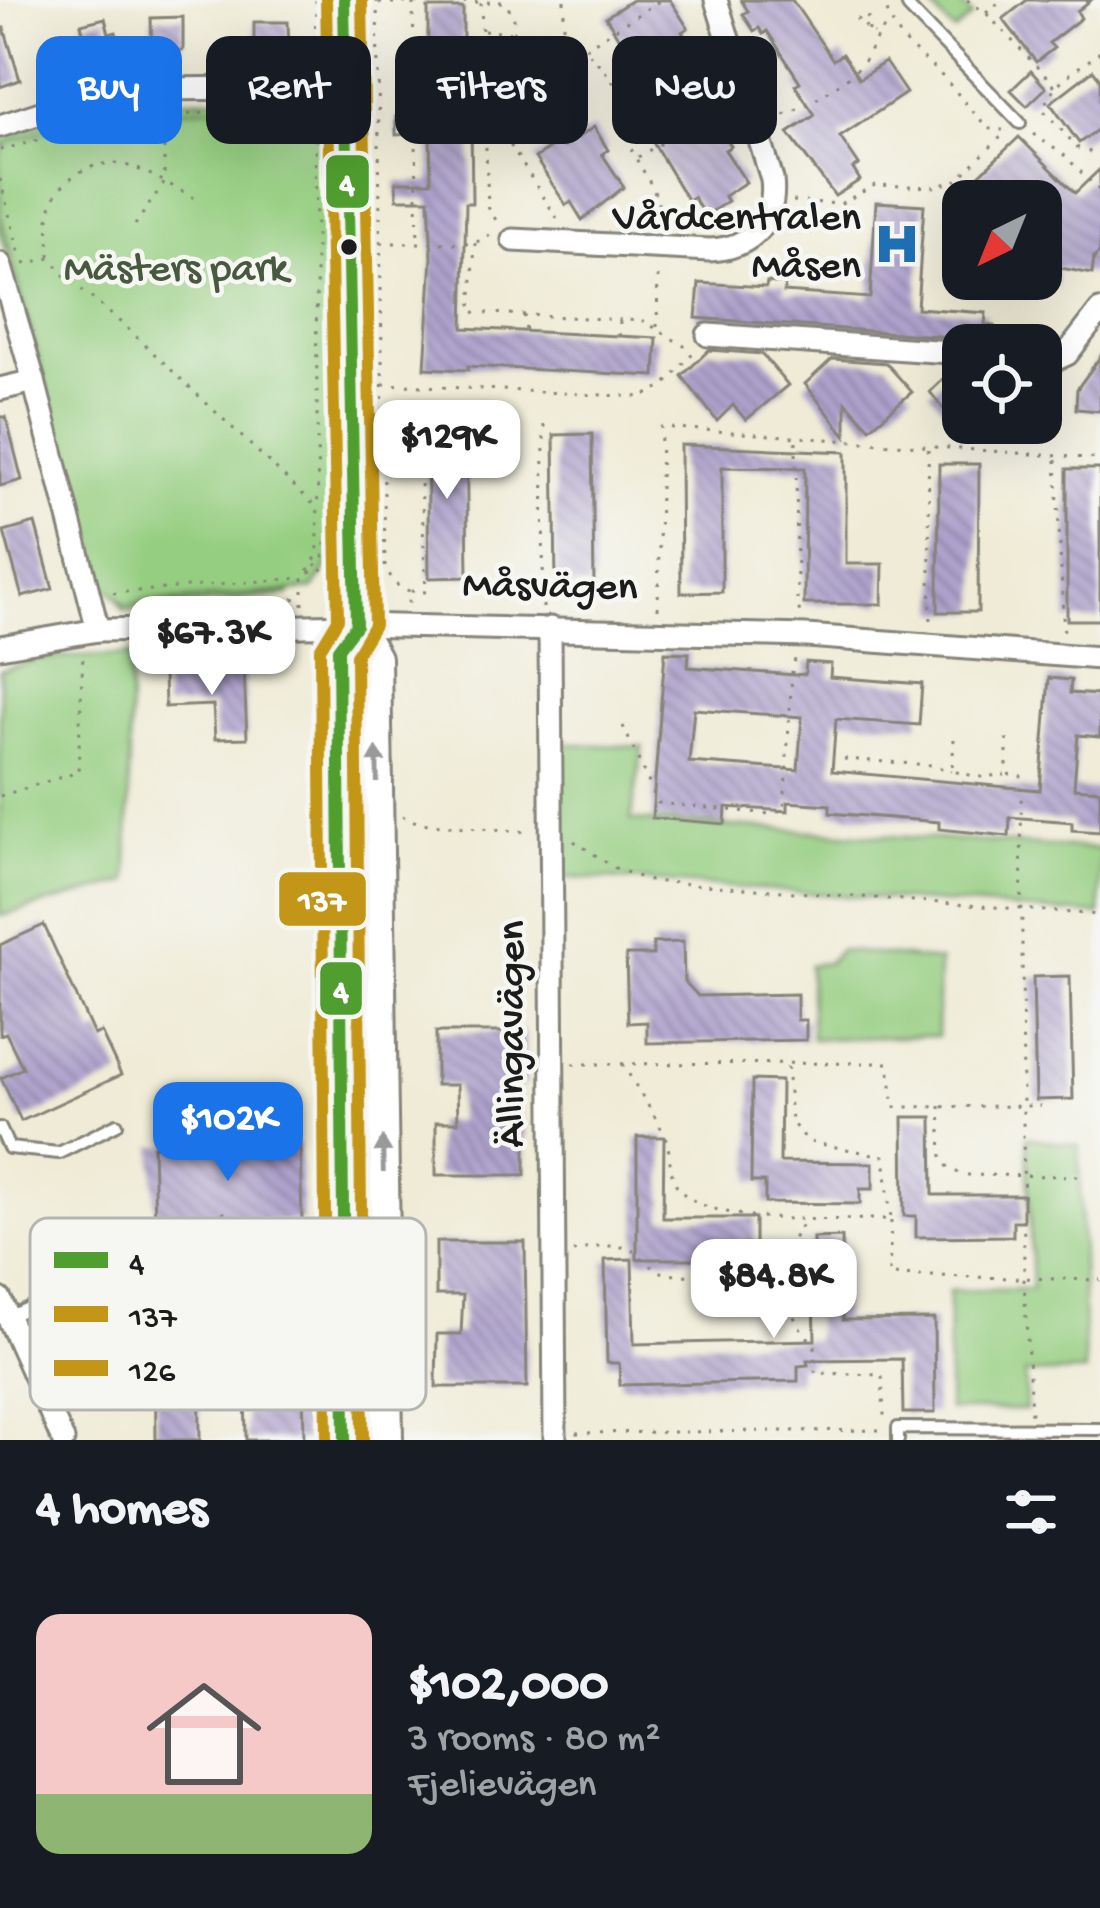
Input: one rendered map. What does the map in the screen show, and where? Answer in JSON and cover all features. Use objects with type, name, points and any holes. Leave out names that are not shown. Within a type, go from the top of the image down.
[{"type":"main road","points":[[336,36],[344,0]]},
{"type":"main road","points":[[327,144],[356,625],[375,658],[384,1218]]},
{"type":"main road","points":[[343,1218],[338,649],[356,625]]},
{"type":"main road","points":[[345,1410],[345,1440]]},
{"type":"main road","points":[[387,1410],[387,1440]]},
{"type":"street","points":[[508,231],[710,250],[737,245],[758,232],[773,204],[768,161],[716,0]]},
{"type":"street","points":[[0,126],[77,101],[164,88],[206,90]]},
{"type":"street","points":[[11,264],[34,381],[88,597],[91,631]]},
{"type":"street","points":[[1062,356],[1100,311]]},
{"type":"street","points":[[708,335],[942,352]]},
{"type":"street","points":[[0,389],[34,381]]},
{"type":"street","name":"Måsvägen","points":[[0,647],[91,631],[356,625],[657,629],[1100,658]]},
{"type":"street","name":"Ällingavägen","points":[[546,627],[555,1437]]},
{"type":"street","points":[[4,1308],[30,1366]]},
{"type":"street","points":[[50,1410],[63,1440]]},
{"type":"lane","points":[[906,0],[1023,125]]},
{"type":"lane","points":[[0,1128],[9,1148],[59,1153],[117,1124]]},
{"type":"lane","points":[[894,1433],[1100,1429]]},
{"type":"path","points":[[316,0],[319,36]]},
{"type":"path","points":[[557,36],[564,35],[564,0]]},
{"type":"path","points":[[588,47],[661,0]]},
{"type":"path","points":[[773,204],[840,204],[875,185],[929,188],[957,180],[1008,130],[990,129],[979,120],[940,74],[905,45],[883,0]]},
{"type":"path","points":[[967,0],[986,13],[1056,87]]},
{"type":"path","points":[[986,13],[1003,0]]},
{"type":"path","points":[[418,416],[426,592],[398,586],[385,569],[377,1],[504,2],[516,23],[514,33]]},
{"type":"path","points":[[413,3],[418,243]]},
{"type":"path","points":[[481,3],[484,36]]},
{"type":"path","points":[[777,117],[852,73],[876,35],[891,23]]},
{"type":"path","points":[[484,31],[520,36]]},
{"type":"path","points":[[869,31],[876,35]]},
{"type":"path","points":[[1100,52],[1056,87],[1043,104],[1078,148],[1100,155]]},
{"type":"path","points":[[588,55],[620,91],[626,137],[658,195],[657,327]]},
{"type":"path","points":[[1023,125],[1064,155],[1100,191]]},
{"type":"path","points":[[0,150],[36,141]]},
{"type":"path","points":[[135,225],[164,183],[164,144]]},
{"type":"path","points":[[303,598],[303,578],[317,554],[323,144]]},
{"type":"path","points":[[379,243],[475,243],[508,231],[488,207],[487,144]]},
{"type":"path","points":[[637,158],[660,144]]},
{"type":"path","points":[[510,145],[565,230]]},
{"type":"path","points":[[202,202],[124,165],[99,164],[86,169],[55,196],[50,257],[317,508]]},
{"type":"path","points":[[810,233],[813,202]]},
{"type":"path","points":[[475,243],[471,313],[650,322],[684,346],[708,335]]},
{"type":"path","points":[[11,264],[50,257]]},
{"type":"path","points":[[524,315],[526,332]]},
{"type":"path","points":[[619,336],[620,319]]},
{"type":"path","points":[[381,384],[642,397],[665,385],[708,335]]},
{"type":"path","points":[[544,424],[546,627]]},
{"type":"path","points":[[657,629],[661,428],[1100,460]]},
{"type":"path","points":[[623,727],[658,803],[770,814],[784,810],[802,636],[797,602],[796,437]]},
{"type":"path","points":[[928,447],[931,645]]},
{"type":"path","points":[[1056,456],[1065,656]]},
{"type":"path","points":[[88,597],[303,578]]},
{"type":"path","points":[[407,627],[410,591]]},
{"type":"path","points":[[0,796],[78,772],[91,631]]},
{"type":"path","points":[[952,771],[954,739]]},
{"type":"path","points":[[1007,740],[1007,774]]},
{"type":"path","points":[[844,759],[930,764],[978,777],[1021,776],[1024,1279],[1032,1430]]},
{"type":"path","points":[[397,814],[419,823],[572,839],[615,868],[650,881],[1100,915]]},
{"type":"path","points":[[787,1063],[791,1122],[808,1142],[884,1156],[891,1219],[889,1275],[1100,1280]]},
{"type":"path","points":[[553,1064],[887,1063],[894,1107],[1041,1106]]},
{"type":"path","points":[[623,1064],[664,1130],[670,1172],[680,1190],[714,1210],[891,1219]]},
{"type":"path","points":[[940,1106],[942,1156],[949,1169],[964,1175],[1084,1176]]},
{"type":"path","points":[[223,1218],[224,1204]]},
{"type":"path","points":[[554,1258],[622,1246],[658,1271],[682,1275],[746,1271],[768,1260],[799,1233],[805,1217]]},
{"type":"path","points":[[555,1437],[724,1431],[894,1433],[882,1375],[815,1372],[815,1346],[798,1324],[768,1260]]},
{"type":"path","points":[[724,1431],[724,1440]]},
{"type":"path","points":[[781,1431],[781,1440]]},
{"type":"path","points":[[836,1431],[836,1440]]},
{"type":"path","points":[[662,1432],[662,1440]]},
{"type":"green space","points":[[957,0],[972,16],[955,32],[926,2]]},
{"type":"green space","points":[[206,99],[206,109],[182,110],[182,100]]},
{"type":"green space","name":"Mästers park","points":[[206,108],[206,144],[329,144],[331,561],[313,589],[125,605],[98,579],[0,214],[0,155],[10,141],[36,133],[36,144],[182,144],[182,110]]},
{"type":"green space","points":[[36,125],[36,136],[0,146],[0,134]]},
{"type":"green space","points":[[0,197],[105,589],[97,588],[0,233]]},
{"type":"green space","points":[[291,585],[289,595],[124,611],[117,598]]},
{"type":"green space","points":[[130,655],[128,882],[0,916],[0,670],[46,658]]},
{"type":"green space","points":[[551,743],[643,747],[631,820],[1100,849],[1100,915],[552,877]]},
{"type":"green space","points":[[840,950],[939,961],[937,1036],[812,1039],[809,965],[827,963]]},
{"type":"green space","points":[[1027,1137],[1079,1146],[1085,1372],[1025,1374],[1026,1410],[948,1410],[949,1291],[1032,1289]]},
{"type":"building","points":[[632,0],[670,0],[688,28],[682,32],[685,36],[617,36],[606,17]]},
{"type":"building","points":[[741,0],[792,0],[833,60],[842,54],[859,79],[885,62],[906,93],[840,137],[859,165],[853,169],[860,180],[835,196],[788,133],[815,115],[795,85],[800,82],[777,46],[777,36],[763,34],[759,28],[754,31],[743,14],[748,11]]},
{"type":"building","points":[[1027,0],[1091,0],[1077,11],[1081,18],[1049,43],[1054,48],[1036,62],[1003,19]]},
{"type":"building","points":[[428,8],[463,8],[463,36],[428,36]]},
{"type":"building","points":[[183,17],[183,50],[182,36],[152,36],[151,18]]},
{"type":"building","points":[[105,18],[109,34],[116,32],[117,36],[84,36],[81,24]]},
{"type":"building","points":[[254,22],[288,22],[288,36],[254,36]]},
{"type":"building","points":[[4,28],[20,80],[0,87],[0,29]]},
{"type":"building","points":[[1093,70],[1100,79],[1100,128],[1079,143],[1050,103]]},
{"type":"building","points":[[1031,71],[1046,88],[1027,106],[1011,90]]},
{"type":"building","points":[[594,127],[608,150],[602,154],[624,187],[582,220],[571,202],[566,205],[535,158],[556,144],[588,144],[588,131]]},
{"type":"building","points":[[1019,137],[1062,180],[974,180]]},
{"type":"building","points":[[430,144],[471,144],[463,328],[657,338],[655,376],[425,368],[432,258],[429,199],[397,199],[396,182],[431,182]]},
{"type":"building","points":[[654,144],[730,144],[725,150],[746,182],[705,216],[693,197],[688,201]]},
{"type":"building","points":[[1100,169],[1100,252],[1092,274],[1062,268],[1062,180],[1075,193]]},
{"type":"building","name":"Vårdcentralen Måsen","points":[[876,202],[924,205],[917,308],[986,313],[985,324],[942,324],[942,336],[696,318],[699,283],[766,287],[767,282],[785,284],[784,292],[870,298]]},
{"type":"building","points":[[709,350],[762,354],[788,385],[746,420],[733,405],[717,421],[682,376]]},
{"type":"building","points":[[1100,357],[1100,411],[1076,409],[1077,389]]},
{"type":"building","points":[[832,359],[886,363],[912,392],[870,428],[846,402],[846,436],[805,384]]},
{"type":"building","points":[[942,380],[942,407],[930,392]]},
{"type":"building","points":[[0,417],[6,417],[22,480],[0,486]]},
{"type":"building","points":[[427,427],[466,427],[468,577],[429,578]]},
{"type":"building","points":[[592,434],[594,586],[556,586],[554,435]]},
{"type":"building","points":[[680,445],[846,452],[846,564],[883,564],[882,604],[804,604],[805,468],[722,467],[722,592],[681,593]]},
{"type":"building","points":[[939,464],[979,464],[978,612],[938,612]]},
{"type":"building","points":[[1067,469],[1100,469],[1100,620],[1067,620]]},
{"type":"building","points":[[35,523],[53,589],[22,597],[4,532]]},
{"type":"building","points":[[665,652],[689,653],[688,667],[795,675],[805,674],[806,662],[831,664],[830,677],[922,684],[919,725],[836,719],[832,771],[1040,790],[1049,678],[1071,680],[1070,693],[1100,695],[1100,737],[1078,735],[1074,788],[1100,790],[1100,832],[1072,830],[1072,822],[1010,817],[1009,836],[939,829],[939,822],[830,813],[830,805],[788,802],[788,811],[726,807],[725,824],[652,818]],"holes":[[[694,709],[802,717],[798,770],[689,762]]]},
{"type":"building","points":[[244,670],[247,738],[215,739],[213,705],[165,707],[164,674]]},
{"type":"building","points":[[44,925],[94,1035],[101,1032],[121,1075],[21,1121],[1,1078],[23,1068],[6,1033],[0,1035],[0,945]]},
{"type":"building","points":[[683,942],[684,981],[698,996],[797,994],[797,1020],[806,1020],[806,1040],[647,1043],[647,1022],[628,1023],[626,955],[653,955],[653,943]]},
{"type":"building","points":[[1070,976],[1073,1099],[1036,1100],[1033,977]]},
{"type":"building","points":[[436,1032],[525,1032],[519,1122],[525,1122],[525,1175],[436,1175],[436,1122],[458,1122],[457,1085],[436,1085]]},
{"type":"building","points":[[752,1080],[781,1081],[780,1162],[873,1163],[873,1189],[860,1189],[860,1204],[765,1203],[765,1182],[751,1182]]},
{"type":"building","points":[[903,1117],[932,1117],[933,1195],[1023,1195],[1023,1221],[1013,1221],[1013,1236],[916,1237],[916,1216],[904,1216]]},
{"type":"building","points":[[637,1137],[664,1137],[663,1218],[755,1218],[755,1244],[743,1244],[743,1259],[637,1259]]},
{"type":"building","points":[[300,1144],[302,1218],[155,1218],[153,1146]]},
{"type":"building","points":[[842,1237],[843,1320],[934,1319],[935,1413],[903,1413],[902,1359],[807,1360],[808,1365],[798,1366],[798,1381],[620,1385],[619,1363],[607,1363],[605,1260],[632,1259],[634,1344],[815,1340],[813,1238]]},
{"type":"building","points":[[436,1242],[525,1242],[527,1387],[436,1387],[437,1334],[461,1334],[463,1295],[436,1295]]},
{"type":"building","points":[[156,1410],[200,1410],[200,1440],[156,1440]]},
{"type":"building","points":[[245,1410],[303,1410],[304,1440],[246,1440]]},
{"type":"transit line","name":"137","points":[[325,1218],[320,649],[338,619],[326,0]]},
{"type":"transit line","name":"4","points":[[343,1218],[338,649],[356,625],[344,0]]},
{"type":"transit line","name":"126","points":[[361,1218],[356,655],[374,625],[362,0]]},
{"type":"transit line","name":"137","points":[[327,1410],[327,1440]]},
{"type":"transit line","name":"4","points":[[345,1410],[345,1440]]},
{"type":"transit line","name":"126","points":[[363,1410],[363,1440]]},
{"type":"place","name":"Vårdcentralen Måsen","points":[[897,244]]}]
